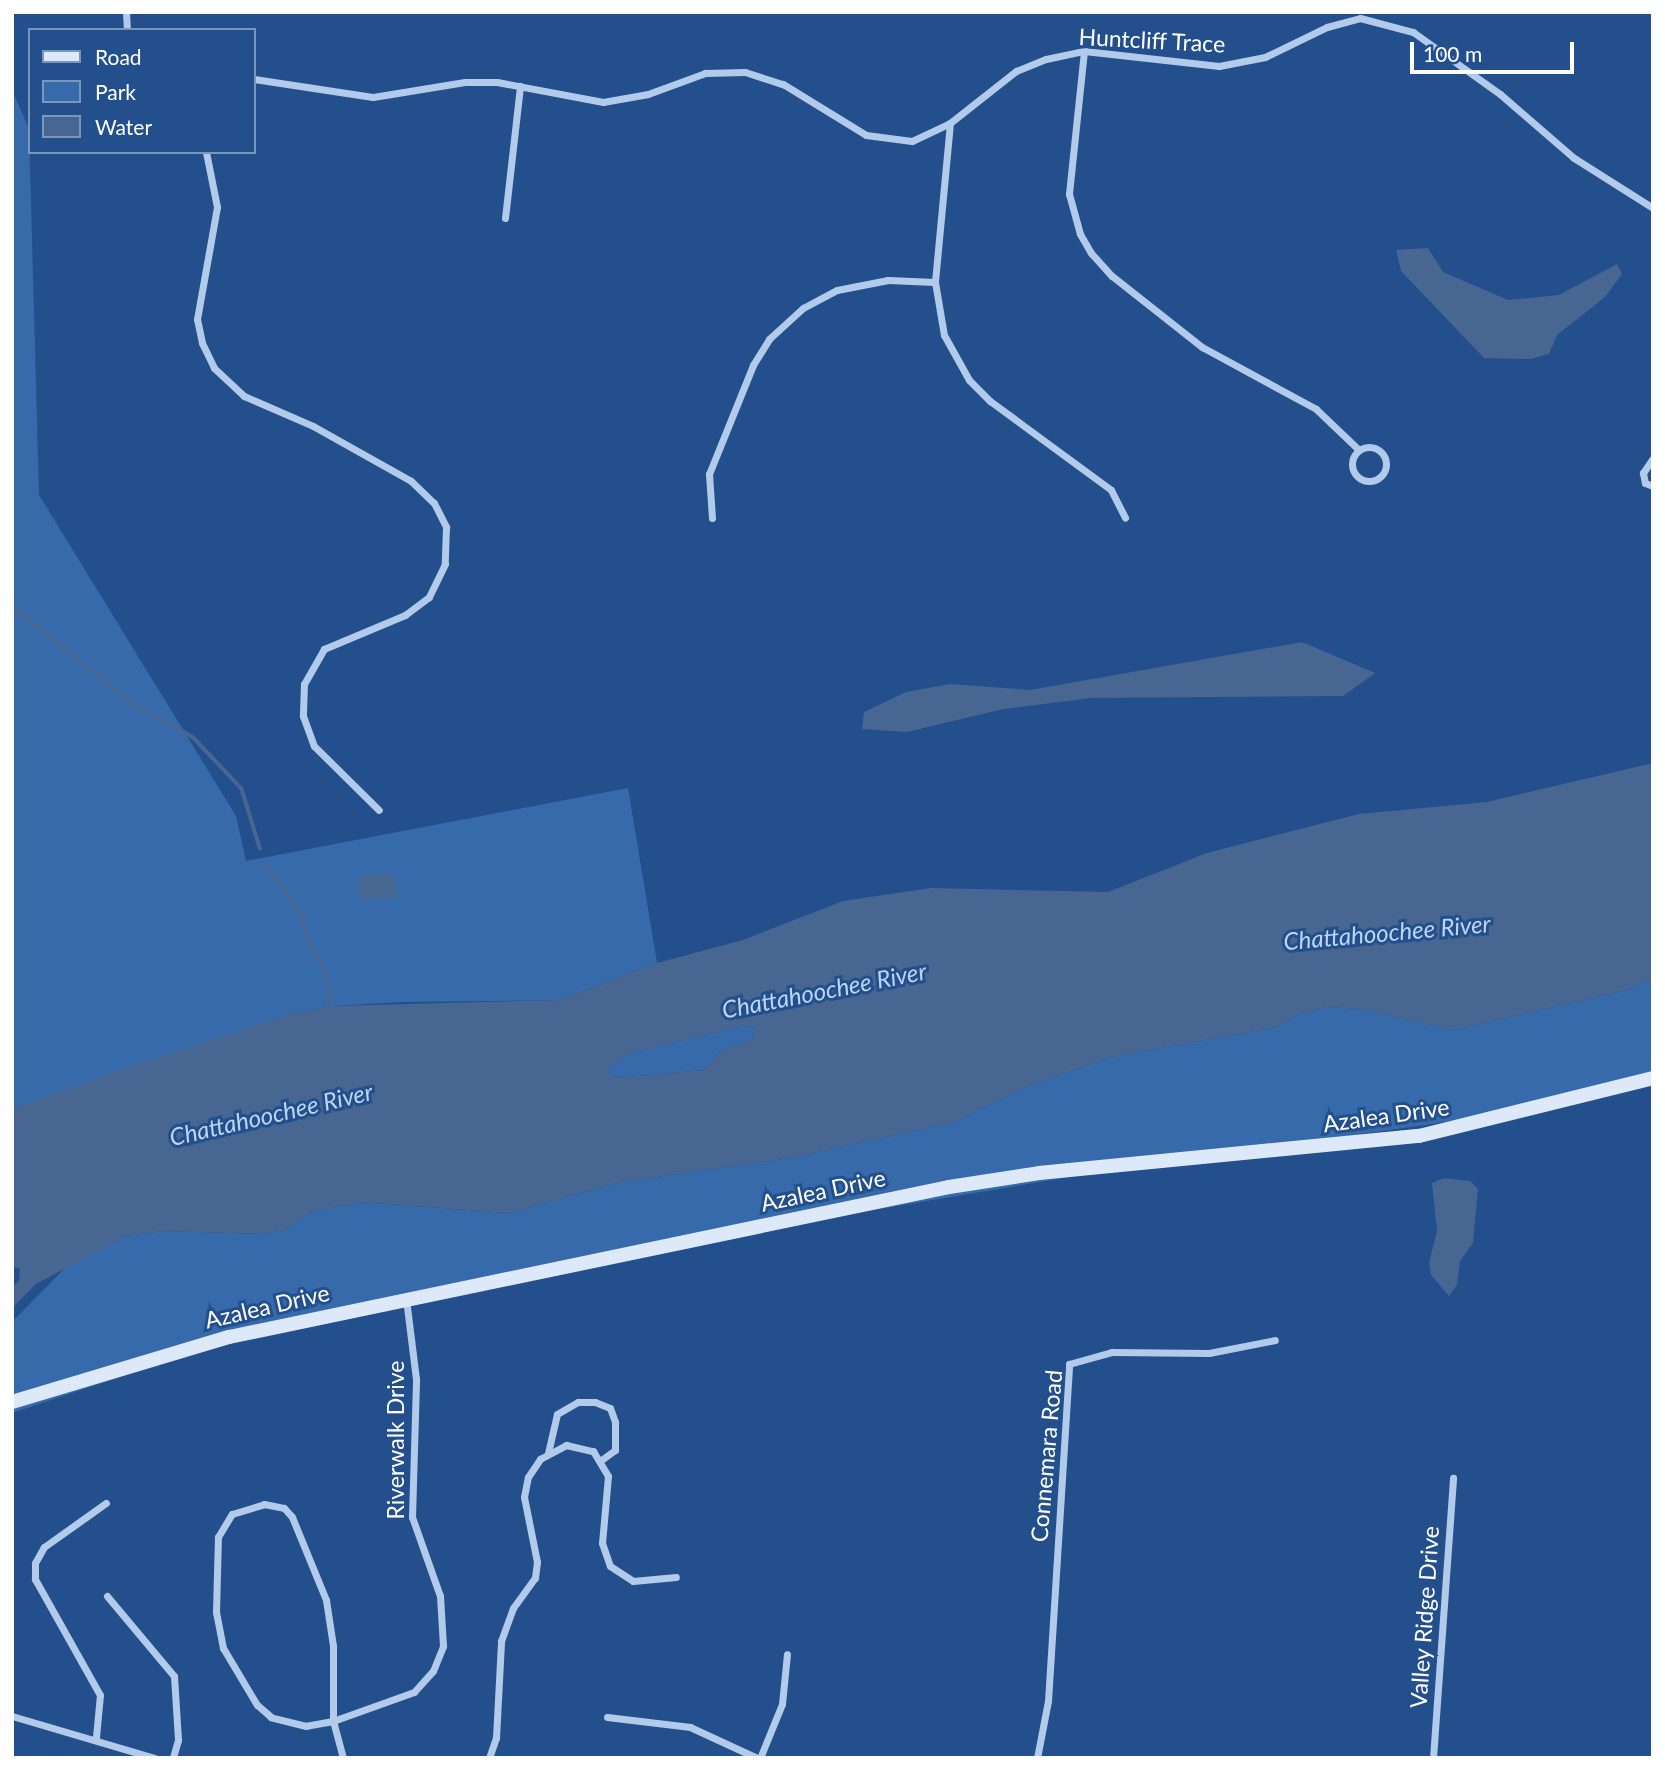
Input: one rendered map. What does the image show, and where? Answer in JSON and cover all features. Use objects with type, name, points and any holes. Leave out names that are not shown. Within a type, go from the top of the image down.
[{"type":"street","name":"Huntcliff Trace","points":[[256,79],[373,97],[465,82],[520,86],[603,102],[648,94],[705,74],[745,72],[783,84],[850,127],[877,138],[912,141],[950,123],[1016,71],[1040,61],[1084,51],[1219,66],[1265,57],[1360,18],[1397,25],[1500,94],[1574,158],[1653,208]]},
{"type":"street","points":[[1084,51],[1069,194],[1080,234],[1091,253],[1112,276],[1202,347],[1316,409],[1359,450]]},
{"type":"street","points":[[505,218],[520,86]]},
{"type":"street","points":[[950,123],[935,282],[944,335],[969,380],[990,401],[1111,490],[1125,518]]},
{"type":"street","points":[[206,154],[217,207],[197,319],[214,368],[244,396],[313,426],[411,481],[434,503],[446,527],[446,564],[429,597],[405,615],[324,649],[304,684],[303,716],[314,746],[379,810]]},
{"type":"street","points":[[712,518],[709,474],[753,365],[769,340],[803,308],[837,290],[888,280],[935,282]]},
{"type":"street","points":[[1370,447],[1381,451],[1386,461],[1380,477],[1369,481],[1355,474],[1352,458],[1359,450],[1370,447]]},
{"type":"street","points":[[1653,458],[1643,473],[1645,482],[1653,486]]},
{"type":"street","name":"Azalea Drive","points":[[12,1402],[229,1337],[406,1298],[996,1179],[1419,1136],[1653,1078]]},
{"type":"street","name":"Riverwalk Drive","points":[[333,1721],[414,1692],[433,1671],[443,1646],[440,1595],[412,1517],[416,1379],[406,1298]]},
{"type":"street","name":"Connemara Road","points":[[1037,1758],[1048,1701],[1069,1364],[1112,1352],[1209,1353],[1275,1340]]},
{"type":"street","points":[[548,1453],[557,1414],[578,1402],[595,1402],[610,1408],[615,1422],[615,1450],[601,1460]]},
{"type":"street","points":[[489,1758],[496,1738],[500,1641],[513,1608],[535,1578],[537,1562],[524,1497],[533,1467],[548,1453],[576,1444],[601,1460],[608,1476],[602,1543],[610,1566],[633,1581],[676,1577]]},
{"type":"street","name":"Valley Ridge Drive","points":[[1433,1758],[1453,1478]]},
{"type":"street","points":[[96,1737],[100,1695],[35,1579],[35,1563],[44,1547],[106,1503]]},
{"type":"street","points":[[333,1721],[306,1726],[271,1717],[257,1705],[223,1648],[216,1612],[218,1537],[222,1525],[239,1511],[274,1504],[292,1517],[316,1573],[331,1623],[333,1721],[343,1758]]},
{"type":"street","points":[[107,1596],[174,1676],[178,1740],[173,1758]]},
{"type":"street","points":[[607,1717],[690,1727],[758,1758],[782,1704],[787,1654]]},
{"type":"street","points":[[12,1716],[96,1737],[155,1758]]},
{"type":"green space","points":[[12,90],[28,127],[39,495],[236,816],[246,861],[628,788],[657,963],[560,1000],[404,1002],[332,1006],[287,1015],[12,1109]]},
{"type":"green space","points":[[1653,979],[1653,1074],[1460,1120],[1135,1166],[867,1211],[618,1261],[198,1351],[12,1413],[12,1322],[67,1266],[126,1236],[162,1231],[262,1234],[285,1230],[312,1212],[361,1202],[509,1213],[621,1182],[791,1158],[954,1122],[1026,1087],[1111,1057],[1277,1027],[1296,1015],[1326,1007],[1362,1009],[1454,1030],[1623,991]]},
{"type":"green space","points":[[745,1025],[755,1028],[753,1039],[719,1052],[704,1070],[618,1078],[608,1074],[611,1065],[632,1053]]},
{"type":"water","points":[[1428,248],[1443,272],[1508,300],[1559,295],[1617,264],[1622,274],[1605,297],[1557,335],[1549,354],[1530,359],[1484,358],[1401,271],[1396,250]]},
{"type":"water","points":[[1302,642],[1375,673],[1343,696],[1091,698],[1003,709],[907,732],[862,729],[864,712],[906,692],[950,684],[1030,690]]},
{"type":"water","name":"Chattahoochee River","points":[[1653,763],[1653,979],[1623,991],[1454,1030],[1362,1009],[1326,1007],[1296,1015],[1277,1027],[1111,1057],[1026,1087],[954,1122],[791,1158],[621,1182],[509,1213],[361,1202],[312,1212],[285,1230],[262,1234],[162,1231],[126,1236],[36,1284],[14,1306],[12,1314],[12,1287],[19,1281],[20,1269],[12,1266],[12,1109],[119,1070],[287,1015],[332,1006],[560,1000],[657,963],[743,940],[843,901],[931,888],[1108,892],[1207,853],[1359,814],[1487,802]],"holes":[[[745,1025],[755,1028],[753,1039],[719,1052],[704,1070],[618,1078],[608,1074],[611,1065],[632,1053]]]},
{"type":"water","points":[[393,872],[397,898],[360,898],[357,877]]},
{"type":"water","points":[[1444,1178],[1470,1181],[1478,1189],[1473,1243],[1460,1261],[1457,1285],[1449,1296],[1431,1275],[1429,1263],[1437,1231],[1432,1183]]},
{"type":"waterway","points":[[12,606],[134,705],[193,737],[242,789],[260,848]]},
{"type":"waterway","points":[[266,865],[302,915],[313,950],[324,966],[332,1006]]}]
